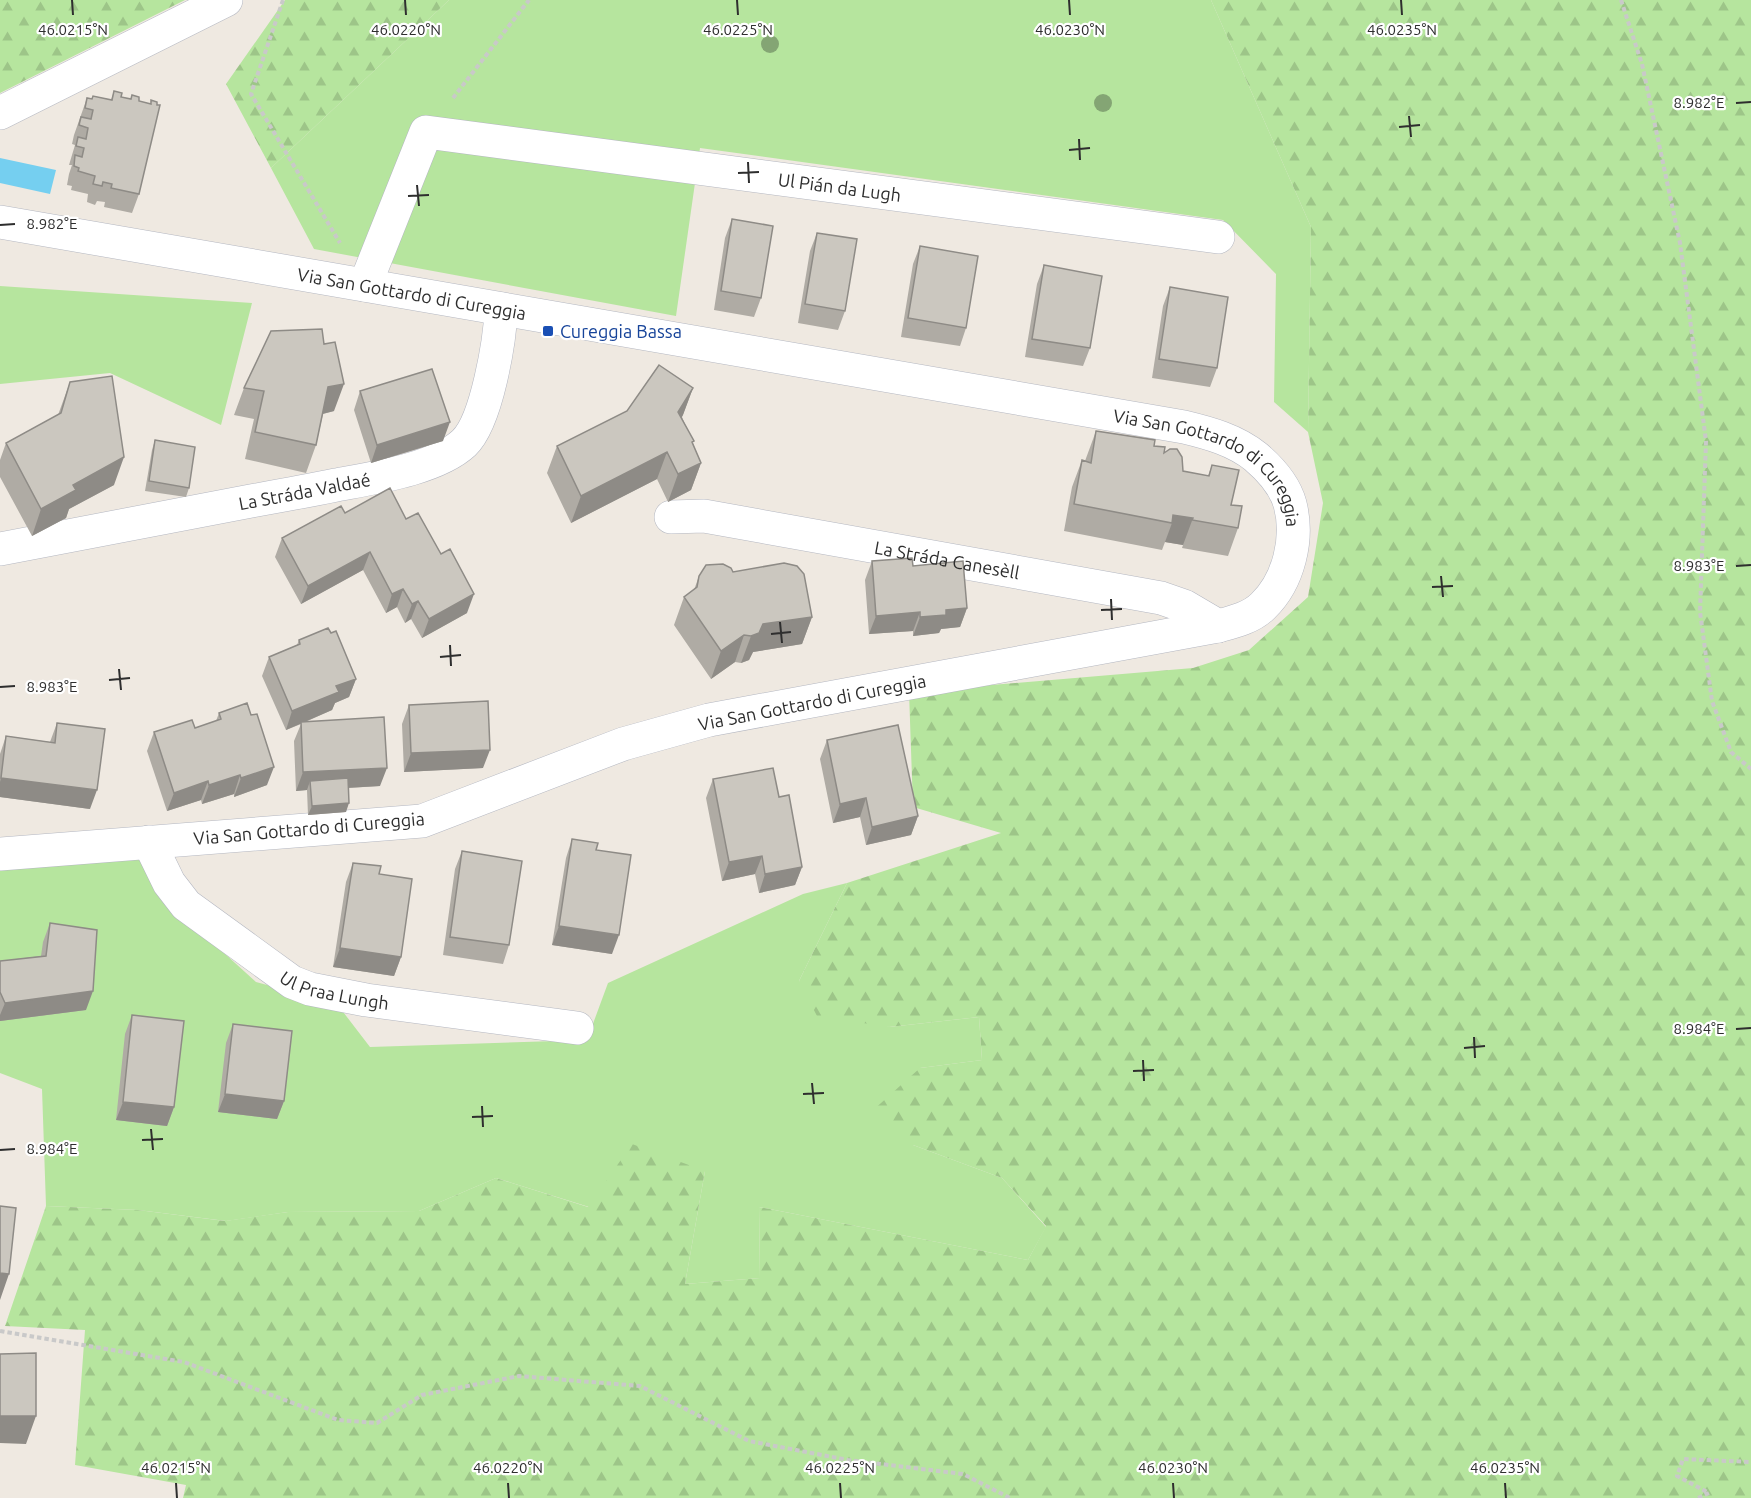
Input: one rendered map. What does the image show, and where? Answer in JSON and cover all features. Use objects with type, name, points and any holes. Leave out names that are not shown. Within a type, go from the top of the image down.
[{"type":"street","points":[[0,113],[226,0]]},
{"type":"street","points":[[365,285],[426,132]]},
{"type":"street","name":"Ul Pián da Lugh","points":[[426,132],[1218,237]]},
{"type":"street","name":"Via San Gottardo di Cureggia","points":[[0,222],[1184,427],[1235,443],[1255,456],[1282,486],[1290,504],[1293,528],[1292,550],[1286,572],[1275,592],[1262,608],[1247,617],[1218,626],[709,720],[623,744],[422,821],[0,854]]},
{"type":"street","name":"La Stráda Valdaé","points":[[0,549],[377,477],[439,459],[466,441],[477,424],[486,398],[501,309]]},
{"type":"street","name":"La Stráda Canesèll","points":[[671,517],[704,516],[1161,598],[1184,606],[1218,626]]},
{"type":"street","name":"Ul Praa Lungh","points":[[149,842],[169,883],[186,905],[292,982],[310,989],[366,1000],[578,1028]]},
{"type":"path","points":[[283,0],[251,94],[365,285]]},
{"type":"path","points":[[426,132],[529,0]]},
{"type":"path","points":[[1621,0],[1642,64],[1680,243],[1706,441],[1700,612],[1712,701],[1731,752],[1751,769]]},
{"type":"path","points":[[0,1331],[184,1362],[338,1420],[376,1423],[422,1395],[519,1376],[640,1386],[749,1441],[848,1460],[963,1474],[1010,1498]]},
{"type":"path","points":[[1698,1498],[1709,1493],[1677,1476],[1683,1459],[1751,1462]]},
{"type":"green space","points":[[0,0],[185,0],[0,93]]},
{"type":"green space","points":[[285,0],[449,0],[271,168],[226,84]]},
{"type":"green space","points":[[449,0],[1211,0],[1311,227],[1308,432],[1274,402],[1276,274],[1223,220],[700,148],[676,316],[314,249],[271,168]]},
{"type":"green space","points":[[1211,0],[1751,0],[1751,1498],[183,1498],[186,1485],[75,1465],[85,1330],[5,1326],[46,1206],[138,1210],[225,1221],[288,1212],[419,1211],[496,1178],[588,1207],[632,1144],[705,1171],[685,1284],[760,1278],[759,1207],[1028,1260],[1046,1226],[1002,1178],[913,1145],[871,1112],[920,1068],[982,1060],[979,1017],[889,1027],[817,1016],[799,981],[847,883],[1001,833],[913,807],[909,692],[1193,668],[1249,650],[1308,597],[1323,503],[1308,432],[1311,227]]},
{"type":"green space","points":[[0,286],[252,303],[221,425],[110,373],[0,384]]},
{"type":"green space","points":[[128,836],[159,894],[256,982],[337,1004],[370,1047],[587,1040],[608,983],[803,894],[847,883],[799,981],[889,1027],[979,1017],[982,1060],[920,1068],[913,1145],[1002,1178],[1046,1227],[1028,1260],[759,1207],[760,1278],[685,1284],[705,1171],[589,1207],[496,1178],[419,1211],[288,1212],[226,1221],[138,1210],[46,1206],[42,1089],[0,1073],[0,847]]},
{"type":"water","points":[[0,158],[56,170],[50,194],[0,183]]},
{"type":"building","points":[[114,91],[122,93],[121,97],[131,99],[132,95],[139,97],[139,101],[151,104],[151,100],[160,105],[139,194],[111,188],[112,184],[103,182],[102,186],[93,184],[95,176],[78,171],[79,168],[74,166],[75,155],[82,157],[84,148],[76,146],[78,137],[86,139],[88,128],[79,125],[81,117],[91,119],[93,110],[85,108],[87,98],[92,99],[93,96],[112,100]]},
{"type":"building","points":[[732,219],[773,226],[761,298],[721,291]]},
{"type":"building","points":[[817,233],[857,239],[845,311],[805,304]]},
{"type":"building","points":[[920,246],[978,256],[966,328],[908,318]]},
{"type":"building","points":[[1044,265],[1102,276],[1090,348],[1032,339]]},
{"type":"building","points":[[1170,287],[1228,297],[1217,368],[1159,359]]},
{"type":"building","points":[[322,329],[324,344],[335,342],[344,384],[328,387],[316,445],[255,432],[264,391],[244,388],[271,331]]},
{"type":"building","points":[[659,365],[693,388],[678,412],[694,441],[692,442],[701,463],[678,474],[667,452],[581,496],[557,446],[627,411]]},
{"type":"building","points":[[432,369],[450,422],[377,445],[360,391]]},
{"type":"building","points":[[112,376],[124,457],[73,485],[76,490],[41,509],[6,443],[61,413],[70,382]]},
{"type":"building","points":[[1096,431],[1155,440],[1154,446],[1165,447],[1164,453],[1170,449],[1177,449],[1182,457],[1183,471],[1209,476],[1212,465],[1239,470],[1231,505],[1242,506],[1238,528],[1173,515],[1172,523],[1074,504],[1082,460],[1091,463]]},
{"type":"building","points":[[155,440],[195,447],[189,488],[149,481]]},
{"type":"building","points":[[390,488],[406,519],[418,513],[441,554],[450,549],[474,594],[429,619],[418,601],[412,604],[403,589],[392,594],[370,552],[308,586],[282,538],[341,506],[345,513]]},
{"type":"building","points":[[912,558],[913,566],[963,561],[967,608],[946,610],[946,615],[920,617],[920,612],[876,616],[872,561]]},
{"type":"building","points":[[784,563],[797,566],[804,574],[812,617],[763,624],[759,633],[751,636],[744,635],[721,651],[684,597],[697,587],[699,576],[706,565],[723,564],[731,568],[733,572]]},
{"type":"building","points":[[328,628],[331,633],[336,631],[356,679],[336,686],[339,692],[292,711],[269,657],[300,644],[299,640]]},
{"type":"building","points":[[488,701],[490,750],[411,753],[409,705]]},
{"type":"building","points":[[247,703],[251,715],[257,714],[274,767],[209,785],[208,781],[174,793],[154,732],[192,720],[195,728],[221,719],[219,713]]},
{"type":"building","points":[[384,717],[387,768],[303,772],[301,722]]},
{"type":"building","points":[[57,723],[105,729],[97,790],[1,778],[6,736],[55,743]]},
{"type":"building","points":[[898,725],[918,816],[872,827],[866,798],[840,804],[827,740]]},
{"type":"building","points":[[773,768],[779,797],[789,795],[802,867],[765,874],[762,856],[729,862],[713,779]]},
{"type":"building","points":[[348,778],[349,803],[312,806],[310,781]]},
{"type":"building","points":[[572,839],[598,843],[596,850],[631,855],[619,935],[559,926]]},
{"type":"building","points":[[462,851],[522,861],[509,945],[450,937]]},
{"type":"building","points":[[353,863],[381,866],[379,874],[412,879],[401,957],[340,948]]},
{"type":"building","points":[[50,923],[97,930],[93,991],[5,1003],[0,992],[0,961],[46,956]]},
{"type":"building","points":[[132,1015],[184,1021],[174,1107],[123,1102]]},
{"type":"building","points":[[233,1024],[292,1031],[284,1101],[225,1094]]},
{"type":"building","points":[[0,1206],[16,1208],[9,1274],[0,1273]]},
{"type":"building","points":[[36,1353],[36,1416],[0,1416],[0,1354]]},
{"type":"place","name":"Cureggia Bassa","points":[[548,331]]}]
